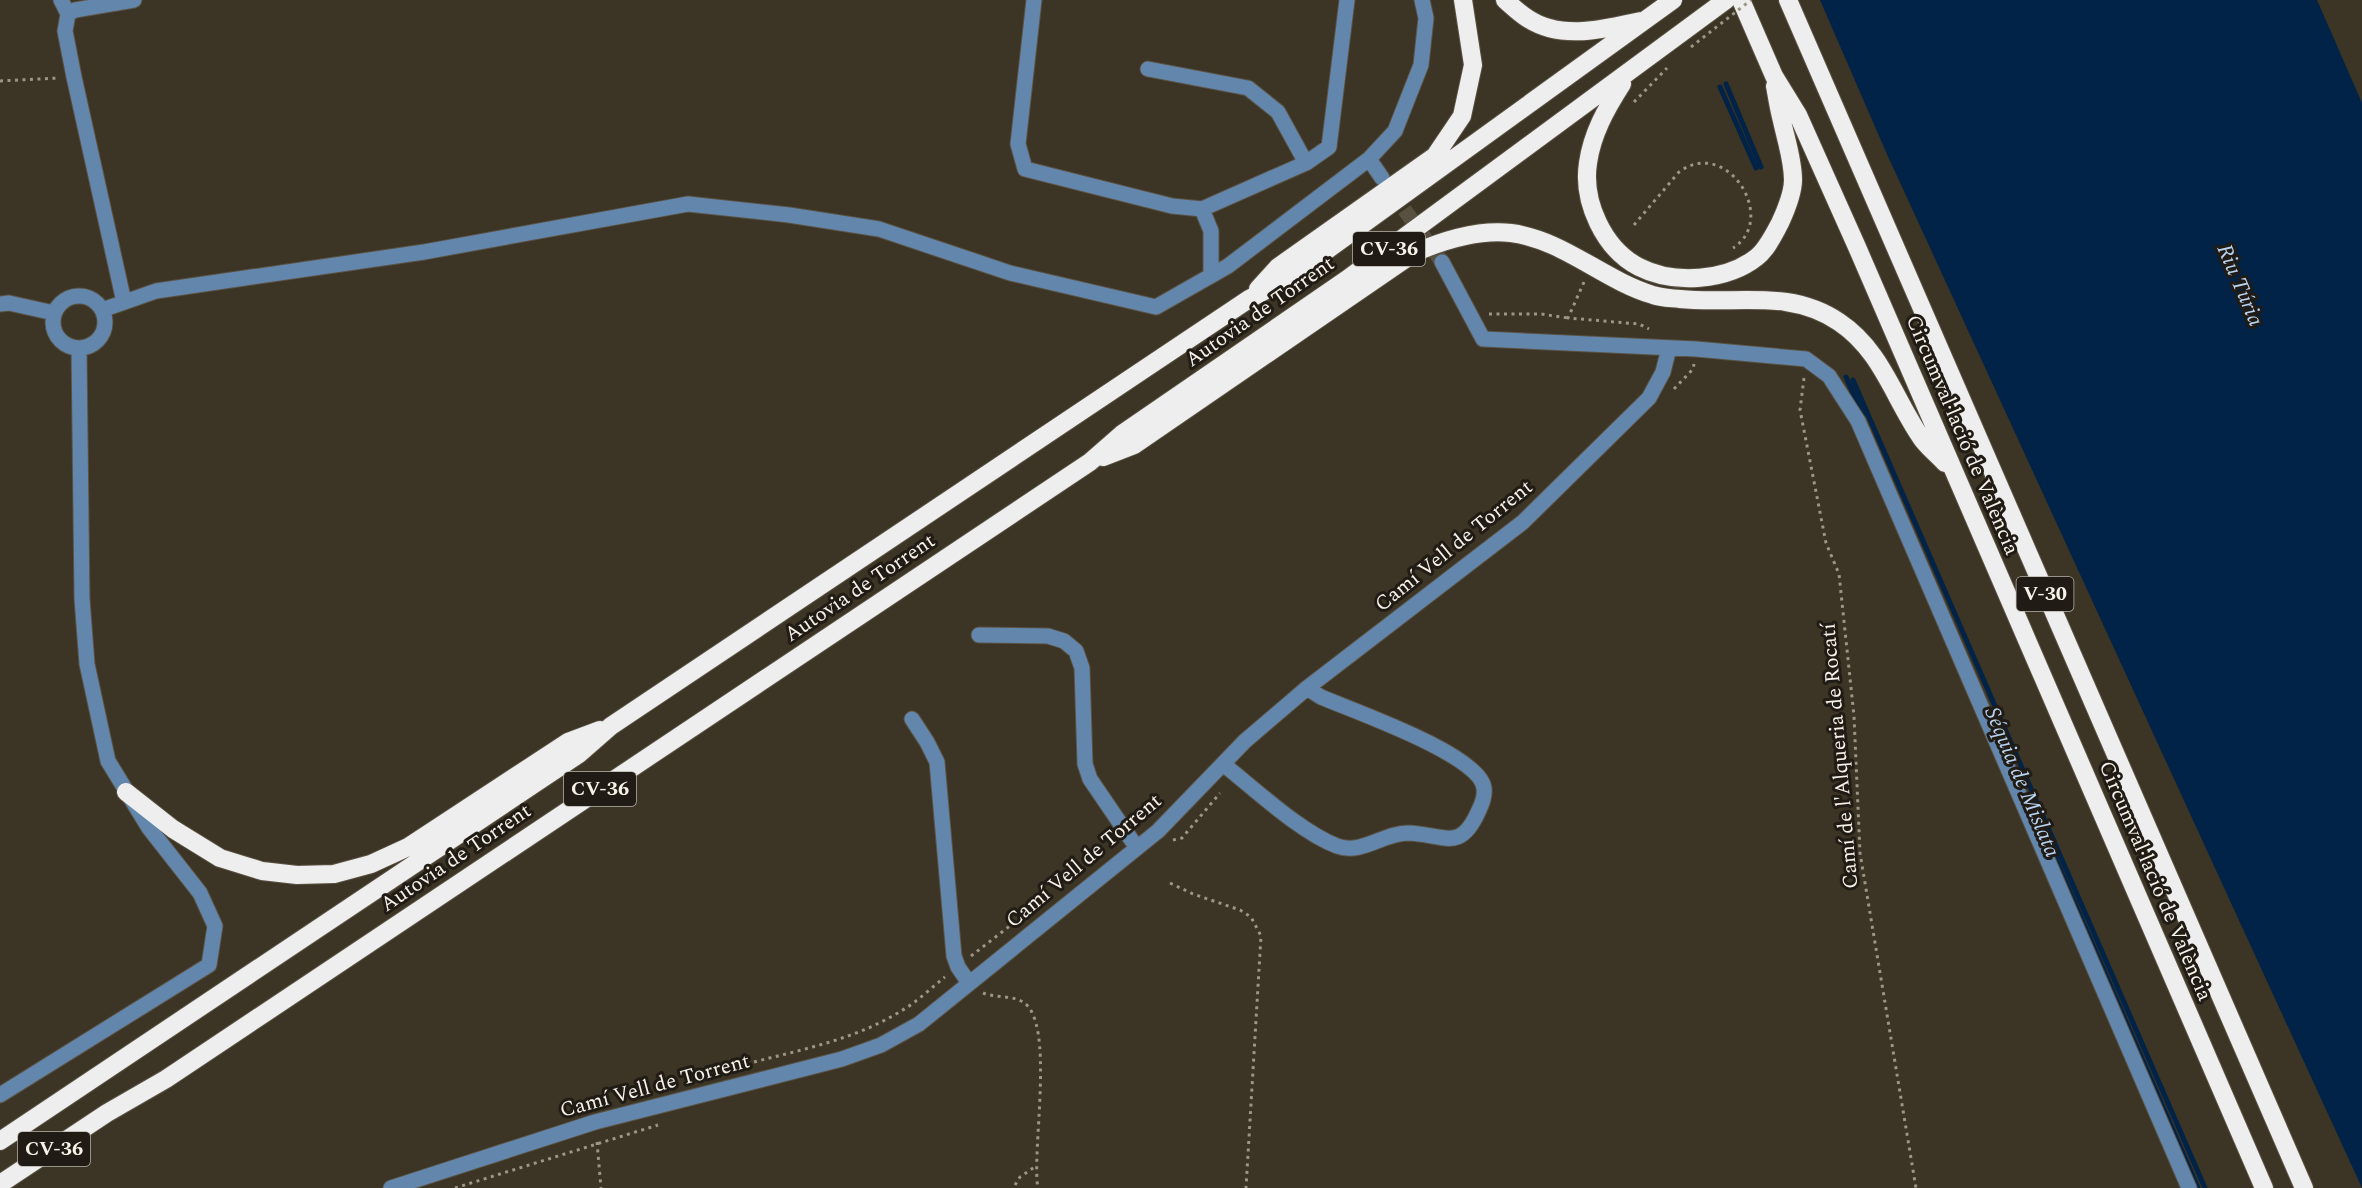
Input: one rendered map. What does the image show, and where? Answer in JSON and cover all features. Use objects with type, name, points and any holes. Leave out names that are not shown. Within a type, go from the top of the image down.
[{"type":"highway","points":[[1249,299],[1278,267],[1436,156],[1462,116],[1473,65],[1463,0]]},
{"type":"highway","points":[[1505,0],[1528,19],[1556,29],[1582,33],[1648,20]]},
{"type":"highway","name":"Autovia de Torrent","points":[[0,1184],[107,1113],[195,1059],[1090,462],[1122,434],[1346,280],[1629,73],[1687,39],[1726,0]]},
{"type":"highway","name":"Circumval·lació de València","points":[[1741,0],[1774,76],[1802,126],[2264,1188]]},
{"type":"highway","name":"Circumval·lació de València","points":[[1788,0],[2304,1188]]},
{"type":"highway","name":"Autovia de Torrent","points":[[0,1141],[579,754],[611,726],[1249,299],[1287,279],[1672,1]]},
{"type":"highway","points":[[1629,73],[1606,108],[1595,134],[1588,164],[1587,186],[1591,207],[1602,230],[1620,253],[1640,268],[1664,275],[1689,278],[1714,276],[1737,268],[1758,256],[1774,234],[1787,208],[1793,181],[1774,76]]},
{"type":"highway","points":[[1090,462],[1134,445],[1414,253],[1444,240],[1474,234],[1511,233],[1544,241],[1625,284],[1654,296],[1693,300],[1769,298],[1805,306],[1839,321],[1866,344],[1888,377],[1920,438],[1952,470]]},
{"type":"highway","points":[[126,792],[173,829],[220,858],[262,871],[297,875],[334,874],[372,864],[408,847],[568,741],[611,726]]},
{"type":"street","points":[[61,0],[68,14],[65,31],[124,302]]},
{"type":"street","points":[[68,14],[75,10],[134,0]]},
{"type":"street","points":[[1034,0],[1018,144],[1025,169],[1172,206],[1202,209],[1306,163],[1329,147],[1347,0]]},
{"type":"street","points":[[102,310],[156,291],[424,252],[688,204],[789,215],[879,229],[1010,273],[1156,307],[1227,266],[1369,159],[1395,131],[1421,65],[1426,18],[1422,0]]},
{"type":"street","points":[[1148,69],[1248,88],[1278,112],[1306,163]]},
{"type":"street","points":[[1369,159],[1382,178]]},
{"type":"street","points":[[1202,209],[1211,231],[1211,275]]},
{"type":"street","points":[[1442,262],[1484,339],[1669,348],[1806,359],[1829,376],[1858,421],[2189,1188]]},
{"type":"street","points":[[73,296],[90,298],[102,310],[105,328],[102,336],[88,348],[71,348],[57,338],[52,321],[54,313],[65,300],[73,296]]},
{"type":"street","points":[[0,304],[9,303],[54,313]]},
{"type":"street","name":"Camí Vell de Torrent","points":[[391,1188],[595,1122],[842,1059],[881,1045],[919,1024],[1158,831],[1245,741],[1308,688],[1522,522],[1649,398],[1663,372],[1669,348]]},
{"type":"street","points":[[0,1095],[209,965],[215,926],[200,894],[148,828],[108,761],[87,664],[82,599],[80,349]]},
{"type":"street","points":[[980,635],[1048,636],[1064,641],[1076,651],[1082,668],[1085,764],[1090,779],[1137,848]]},
{"type":"street","points":[[1223,764],[1315,837],[1341,847],[1363,847],[1390,836],[1407,833],[1450,839],[1465,834],[1474,823],[1485,787],[1476,772],[1444,749],[1321,697],[1308,688]]},
{"type":"street","points":[[912,719],[927,742],[936,762],[954,956],[958,967],[969,983]]},
{"type":"path","points":[[1683,53],[1687,39],[1751,0]]},
{"type":"path","points":[[1632,103],[1669,66]]},
{"type":"path","points":[[0,81],[74,77]]},
{"type":"path","points":[[1634,225],[1679,172],[1688,166],[1697,163],[1725,168],[1738,179],[1747,193],[1750,204],[1747,233],[1739,244],[1727,252]]},
{"type":"path","points":[[1568,318],[1584,280]]},
{"type":"path","points":[[1487,314],[1542,314],[1639,324],[1652,331]]},
{"type":"path","name":"Camí de l'Alqueria de Rocatí","points":[[1806,359],[1800,410],[1826,543],[1839,574],[1854,716],[1860,853],[1916,1188]]},
{"type":"path","points":[[1170,883],[1193,894],[1240,910],[1251,917],[1262,936],[1246,1188]]},
{"type":"path","points":[[750,1063],[839,1040],[861,1031],[902,1011],[949,974]]},
{"type":"path","points":[[969,983],[984,994],[1022,1001],[1027,1004],[1033,1016],[1041,1077],[1036,1166],[1038,1188]]},
{"type":"path","points":[[595,1122],[601,1188]]},
{"type":"path","points":[[455,1188],[662,1124]]},
{"type":"path","points":[[1015,1185],[1020,1177],[1036,1166]]},
{"type":"water","name":"Riu Túria","points":[[1820,0],[2317,0],[2362,103],[2362,1188],[1886,152]]},
{"type":"waterway","points":[[1726,84],[1761,167]]},
{"type":"waterway","name":"Séquia de Mislata","points":[[1720,87],[1756,168]]},
{"type":"waterway","name":"Séquia de Mislata","points":[[1846,377],[1863,416]]},
{"type":"waterway","points":[[1853,380],[2205,1188]]},
{"type":"waterway","name":"Séquia de Mislata","points":[[2044,832],[2198,1188]]},
{"type":"tunnel","points":[[1391,191],[1442,262]]}]
